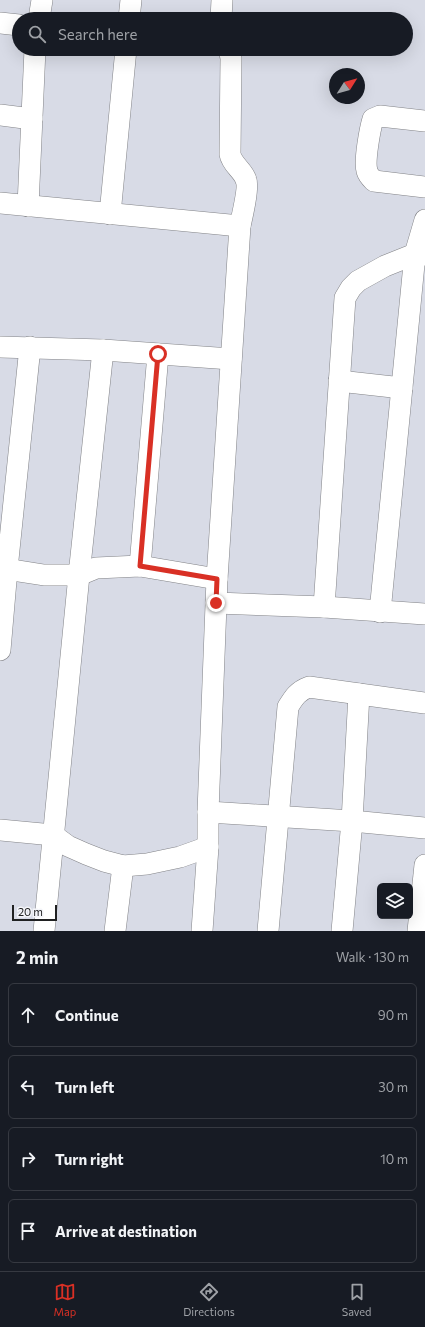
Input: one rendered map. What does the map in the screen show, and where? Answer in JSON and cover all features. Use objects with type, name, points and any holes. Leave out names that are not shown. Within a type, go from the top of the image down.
[{"type":"lane","points":[[40,12],[42,0]]},
{"type":"lane","points":[[130,12],[131,0]]},
{"type":"lane","points":[[221,12],[222,0]]},
{"type":"lane","points":[[0,23],[12,24]]},
{"type":"lane","points":[[28,206],[35,56]]},
{"type":"lane","points":[[110,214],[125,56]]},
{"type":"lane","points":[[202,931],[208,847],[217,579],[240,226],[247,184],[246,180],[232,161],[230,154],[231,56]]},
{"type":"lane","points":[[0,115],[32,119]]},
{"type":"lane","points":[[425,121],[380,116],[373,119],[369,129],[366,169],[374,181],[425,187]]},
{"type":"lane","points":[[0,203],[240,226]]},
{"type":"lane","points":[[380,612],[402,388],[425,220]]},
{"type":"lane","points":[[324,607],[345,298],[351,288],[358,281],[385,266],[420,255]]},
{"type":"lane","points":[[0,347],[104,350],[231,359]]},
{"type":"lane","points":[[0,650],[3,568],[30,347]]},
{"type":"lane","points":[[44,931],[79,575],[104,350]]},
{"type":"lane","points":[[140,566],[158,354]]},
{"type":"lane","points":[[339,381],[402,388]]},
{"type":"lane","points":[[3,568],[44,575],[79,575],[96,568],[140,566],[217,579]]},
{"type":"lane","points":[[216,603],[324,607],[425,614]]},
{"type":"lane","points":[[268,931],[288,707],[295,695],[301,690],[309,687],[425,703]]},
{"type":"lane","points":[[342,931],[352,821],[359,694]]},
{"type":"lane","points":[[208,812],[352,821],[425,828]]},
{"type":"lane","points":[[0,830],[53,835],[68,846],[86,854],[123,866],[147,864],[180,857],[208,847]]},
{"type":"lane","points":[[418,931],[425,865]]},
{"type":"lane","points":[[115,931],[123,866]]},
{"type":"shaded area","points":[[0,0],[425,0],[425,931],[0,931]]},
{"type":"route","points":[[158,354],[140,566],[217,579],[216,603]]}]
